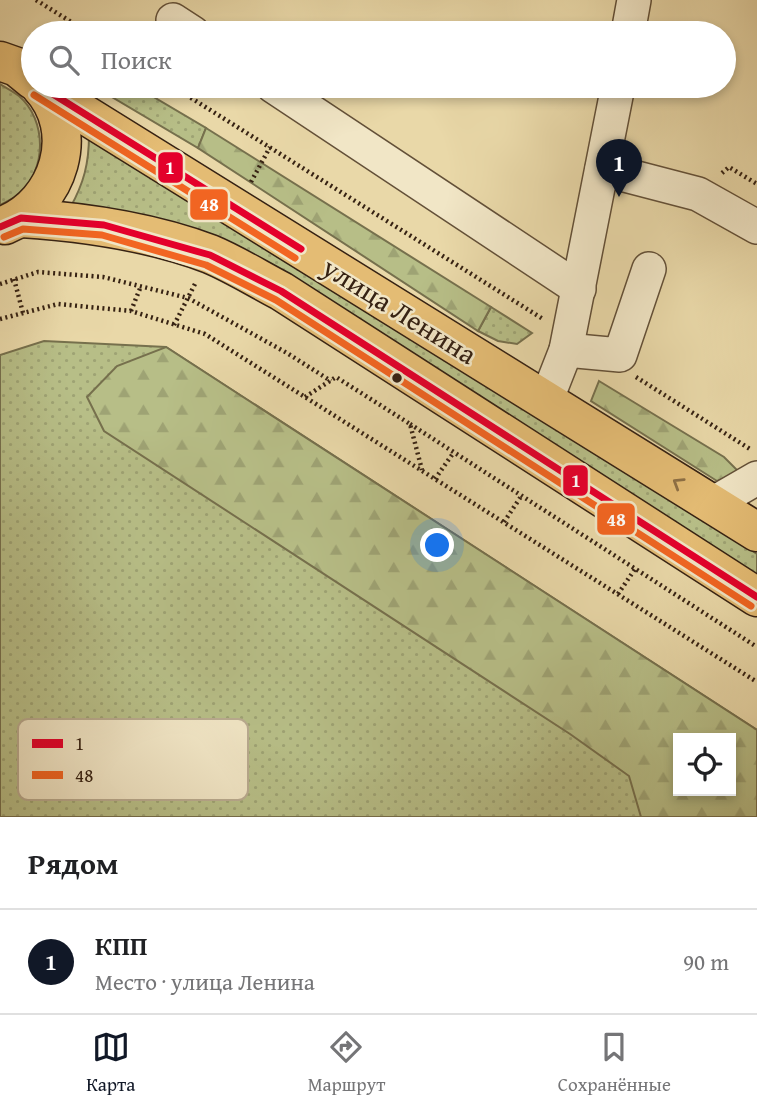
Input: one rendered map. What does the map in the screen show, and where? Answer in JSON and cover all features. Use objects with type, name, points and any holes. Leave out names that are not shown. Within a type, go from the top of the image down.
[{"type":"main road","name":"улица Ленина","points":[[0,61],[21,70]]},
{"type":"main road","points":[[10,223],[43,199],[57,173],[62,143],[57,114],[47,98]]},
{"type":"main road","name":"улица Ленина","points":[[59,98],[757,532]]},
{"type":"main road","name":"улица Ленина","points":[[10,223],[104,225],[177,244],[219,259],[281,291],[757,597]]},
{"type":"lane","points":[[630,21],[634,0]]},
{"type":"lane","points":[[291,98],[579,289]]},
{"type":"lane","points":[[546,401],[577,346],[579,289],[616,98]]},
{"type":"lane","points":[[602,169],[698,194],[757,228]]},
{"type":"lane","points":[[577,346],[620,355],[649,270]]},
{"type":"lane","points":[[712,504],[757,478]]},
{"type":"path","points":[[36,0],[70,21]]},
{"type":"path","points":[[192,98],[577,346],[757,453]]},
{"type":"path","points":[[0,284],[38,272],[103,277],[188,298],[287,353],[331,381]]},
{"type":"path","points":[[14,279],[23,313]]},
{"type":"path","points":[[131,311],[141,286]]},
{"type":"path","points":[[0,319],[58,304],[131,311],[205,334],[757,682]]},
{"type":"path","points":[[304,397],[336,377],[757,647]]},
{"type":"path","points":[[410,424],[422,471]]},
{"type":"path","points":[[435,479],[454,452]]},
{"type":"path","points":[[504,522],[522,495]]},
{"type":"path","points":[[618,594],[635,569]]},
{"type":"green space","points":[[0,84],[19,96],[28,106],[39,131],[40,145],[35,172],[28,184],[19,194],[0,205]]},
{"type":"green space","points":[[114,98],[155,98],[206,128],[198,148]]},
{"type":"green space","points":[[206,128],[491,307],[478,331],[198,148]]},
{"type":"green space","points":[[89,135],[272,246],[757,554],[757,576],[264,262],[70,208],[85,173]]},
{"type":"green space","points":[[491,307],[532,333],[517,344],[498,341],[478,331]]},
{"type":"green space","points":[[44,341],[166,347],[757,730],[757,817],[0,817],[0,355]]},
{"type":"green space","points":[[166,347],[757,730],[757,817],[641,817],[629,776],[570,734],[104,431],[87,397],[117,366]]},
{"type":"green space","points":[[599,381],[724,457],[740,473],[717,481],[591,401]]},
{"type":"transit line","name":"48","points":[[39,98],[295,258]]},
{"type":"transit line","name":"1","points":[[59,98],[301,249]]},
{"type":"transit line","name":"1","points":[[0,227],[21,218],[104,225],[210,255],[281,291],[757,597]]},
{"type":"transit line","name":"48","points":[[4,237],[23,229],[102,235],[206,265],[276,300],[751,606]]},
{"type":"place","name":"КПП","points":[[619,197]]}]
